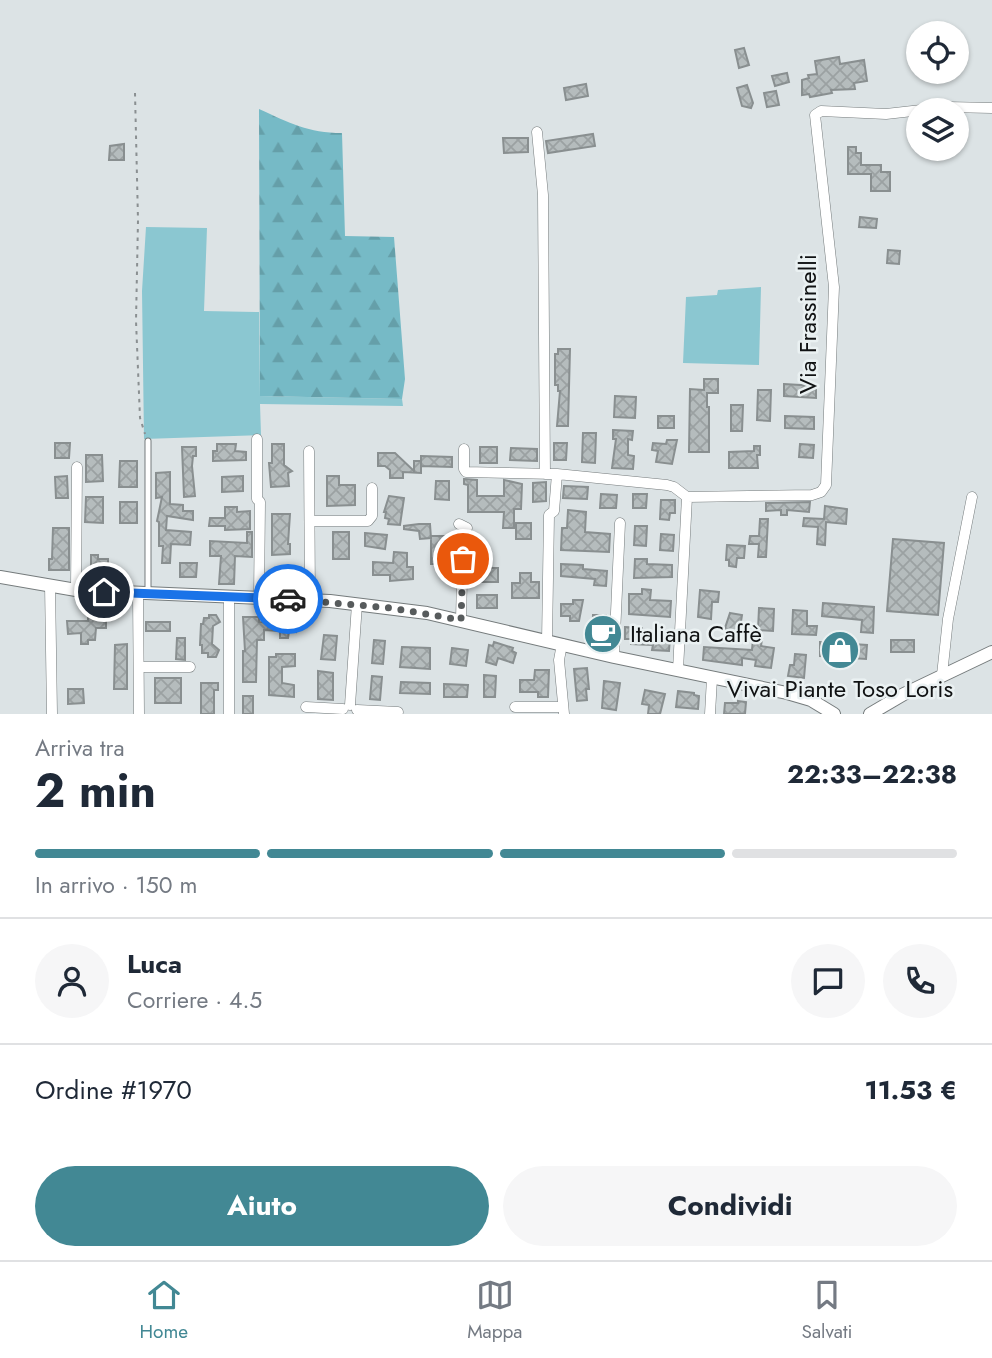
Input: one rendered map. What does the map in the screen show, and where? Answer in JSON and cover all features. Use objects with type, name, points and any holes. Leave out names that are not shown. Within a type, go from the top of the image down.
[{"type":"street","name":"Via Frassinelli","points":[[464,449],[466,472],[551,474],[667,485],[687,497],[812,495],[821,492],[826,485],[834,287],[815,115],[821,111],[886,114],[948,107],[992,108]]},
{"type":"street","points":[[537,132],[543,195],[554,511],[549,514],[547,640]]},
{"type":"street","points":[[257,439],[257,499],[260,502],[259,598]]},
{"type":"street","points":[[309,451],[310,600]]},
{"type":"street","points":[[76,590],[77,467]]},
{"type":"street","points":[[310,521],[368,521],[372,516],[372,488]]},
{"type":"street","points":[[678,670],[687,497]]},
{"type":"street","points":[[942,675],[948,619],[972,497]]},
{"type":"street","points":[[614,657],[620,523]]},
{"type":"street","points":[[459,524],[467,528],[463,535],[461,620]]},
{"type":"street","points":[[0,577],[76,590],[310,600],[427,613],[811,700],[834,714]]},
{"type":"street","points":[[50,586],[52,714]]},
{"type":"street","points":[[139,714],[143,594]]},
{"type":"street","points":[[229,597],[229,714]]},
{"type":"street","points":[[350,710],[357,604]]},
{"type":"street","points":[[514,707],[564,711],[559,660],[562,644]]},
{"type":"street","points":[[870,714],[942,675],[992,652]]},
{"type":"street","points":[[139,667],[190,667]]},
{"type":"street","points":[[710,714],[712,678]]},
{"type":"street","points":[[306,707],[398,712]]},
{"type":"lane","points":[[143,594],[148,442]]},
{"type":"path","points":[[135,93],[138,220],[136,321],[140,418],[148,442]]},
{"type":"shaded area","points":[[146,227],[207,228],[204,311],[259,312],[260,396],[402,399],[403,406],[260,404],[261,435],[144,439],[142,291]]},
{"type":"shaded area","points":[[761,287],[759,365],[683,363],[686,297],[717,295],[718,290]]},
{"type":"green space","points":[[259,109],[309,129],[342,133],[345,236],[394,237],[405,379],[402,399],[260,396]]},
{"type":"building","points":[[744,48],[749,65],[739,68],[735,50]]},
{"type":"building","points":[[839,57],[840,64],[864,60],[867,81],[854,83],[855,89],[831,90],[832,93],[810,97],[809,94],[802,95],[802,80],[809,78],[808,75],[817,74],[815,61]]},
{"type":"building","points":[[787,73],[789,82],[775,86],[772,76]]},
{"type":"building","points":[[586,84],[588,96],[566,100],[564,88]]},
{"type":"building","points":[[747,85],[753,103],[751,108],[742,106],[737,88]]},
{"type":"building","points":[[776,91],[779,105],[767,107],[764,93]]},
{"type":"building","points":[[593,134],[595,146],[548,153],[546,141]]},
{"type":"building","points":[[503,138],[528,138],[528,152],[504,153]]},
{"type":"building","points":[[124,144],[124,160],[109,160],[110,146]]},
{"type":"building","points":[[848,147],[856,147],[856,153],[861,153],[861,165],[881,165],[881,172],[890,172],[890,191],[871,191],[871,174],[848,174]]},
{"type":"building","points":[[860,217],[877,219],[876,228],[859,227]]},
{"type":"building","points":[[888,250],[900,251],[899,264],[887,263]]},
{"type":"building","points":[[558,349],[570,349],[568,426],[557,426],[560,391],[558,385],[555,385],[555,354],[558,354]]},
{"type":"building","points":[[704,379],[718,379],[718,393],[707,393],[709,452],[689,452],[690,389],[704,390]]},
{"type":"building","points":[[784,384],[816,386],[816,398],[784,396]]},
{"type":"building","points":[[758,390],[771,390],[770,421],[757,420]]},
{"type":"building","points":[[615,396],[636,397],[635,418],[614,417]]},
{"type":"building","points":[[731,405],[743,405],[742,431],[731,431]]},
{"type":"building","points":[[658,416],[674,416],[674,428],[658,428]]},
{"type":"building","points":[[785,416],[814,417],[814,429],[785,428]]},
{"type":"building","points":[[613,430],[633,431],[632,440],[628,439],[628,455],[634,456],[633,469],[612,468],[616,439],[613,439]]},
{"type":"building","points":[[583,433],[596,433],[595,463],[582,462]]},
{"type":"building","points":[[667,440],[677,440],[672,464],[656,462],[658,451],[652,450],[653,443],[666,444]]},
{"type":"building","points":[[55,443],[70,443],[69,458],[55,458]]},
{"type":"building","points":[[554,443],[567,443],[566,460],[554,460]]},
{"type":"building","points":[[217,444],[236,444],[235,451],[246,452],[246,460],[213,461],[213,451],[217,451]]},
{"type":"building","points":[[272,444],[284,444],[284,465],[292,471],[288,473],[289,486],[271,487],[269,463],[272,463]]},
{"type":"building","points":[[800,444],[814,445],[813,458],[799,457]]},
{"type":"building","points":[[754,446],[760,446],[760,455],[757,455],[758,468],[729,468],[729,452],[754,451]]},
{"type":"building","points":[[182,447],[196,447],[192,466],[195,496],[184,497]]},
{"type":"building","points":[[480,447],[497,447],[497,463],[480,463]]},
{"type":"building","points":[[511,448],[537,449],[537,461],[510,460]]},
{"type":"building","points":[[378,453],[395,453],[414,471],[414,461],[421,461],[421,473],[403,472],[403,478],[390,478],[390,470],[385,466],[378,466]]},
{"type":"building","points":[[86,455],[102,455],[103,481],[86,482]]},
{"type":"building","points":[[421,456],[452,457],[452,467],[421,466]]},
{"type":"building","points":[[120,461],[137,461],[137,487],[119,487]]},
{"type":"building","points":[[170,472],[170,504],[183,505],[183,511],[193,511],[193,520],[167,516],[166,530],[191,532],[190,545],[171,544],[170,563],[162,563],[163,546],[159,546],[157,521],[162,497],[156,498],[156,473]]},
{"type":"building","points":[[67,476],[68,498],[56,498],[55,477]]},
{"type":"building","points":[[243,476],[243,491],[222,492],[222,477]]},
{"type":"building","points":[[327,476],[339,476],[339,485],[355,485],[355,505],[327,506]]},
{"type":"building","points":[[464,479],[477,480],[477,496],[504,496],[504,480],[522,484],[521,509],[514,509],[514,528],[503,528],[504,512],[468,512],[468,485],[464,484]]},
{"type":"building","points":[[436,481],[449,481],[449,500],[435,499]]},
{"type":"building","points":[[546,482],[546,501],[533,502],[533,483]]},
{"type":"building","points":[[564,486],[588,487],[587,499],[563,498]]},
{"type":"building","points":[[601,494],[617,495],[616,508],[600,508]]},
{"type":"building","points":[[633,494],[647,494],[646,508],[633,508]]},
{"type":"building","points":[[389,496],[404,498],[400,525],[388,524],[389,519],[385,518]]},
{"type":"building","points":[[86,497],[103,497],[103,523],[85,522]]},
{"type":"building","points":[[661,500],[675,500],[675,513],[670,513],[669,520],[660,519]]},
{"type":"building","points":[[120,502],[137,502],[137,523],[120,523]]},
{"type":"building","points":[[810,502],[809,512],[787,510],[787,515],[781,515],[781,510],[766,511],[766,503]]},
{"type":"building","points":[[825,506],[847,509],[846,524],[826,522],[825,545],[817,544],[818,527],[803,526],[804,518],[824,519]]},
{"type":"building","points":[[225,507],[237,507],[237,512],[250,511],[250,529],[225,530],[225,526],[209,526],[210,518],[225,518]]},
{"type":"building","points":[[568,510],[586,512],[585,532],[610,534],[609,552],[561,550],[562,528],[567,528]]},
{"type":"building","points":[[272,514],[290,514],[290,554],[272,555]]},
{"type":"building","points":[[760,519],[768,519],[766,557],[758,557],[759,544],[749,544],[750,536],[759,536]]},
{"type":"building","points":[[516,523],[531,523],[531,539],[516,539]]},
{"type":"building","points":[[430,524],[431,538],[420,539],[419,531],[404,529],[404,526]]},
{"type":"building","points":[[635,526],[647,526],[646,546],[634,545]]},
{"type":"building","points":[[53,528],[69,528],[69,570],[49,570]]},
{"type":"building","points":[[247,532],[252,532],[252,557],[235,556],[234,584],[219,584],[221,556],[210,556],[210,541],[247,543]]},
{"type":"building","points":[[333,532],[349,532],[349,559],[333,559]]},
{"type":"building","points":[[365,533],[387,535],[385,549],[365,546]]},
{"type":"building","points":[[661,534],[674,535],[673,551],[660,550]]},
{"type":"building","points":[[431,536],[445,536],[445,564],[431,564]]},
{"type":"building","points":[[893,539],[944,543],[938,615],[887,611]]},
{"type":"building","points":[[727,545],[745,546],[744,558],[737,558],[736,567],[729,566],[729,560],[726,560]]},
{"type":"building","points":[[394,552],[407,553],[407,567],[413,567],[413,579],[390,581],[390,575],[373,575],[373,562],[393,563]]},
{"type":"building","points":[[91,555],[98,555],[98,559],[108,559],[108,572],[91,572]]},
{"type":"building","points":[[635,559],[647,559],[647,564],[672,565],[672,577],[634,578]]},
{"type":"building","points":[[180,563],[197,563],[196,577],[180,577]]},
{"type":"building","points":[[561,564],[583,565],[583,569],[607,571],[606,586],[594,585],[595,579],[561,576]]},
{"type":"building","points":[[477,568],[498,568],[498,582],[477,582]]},
{"type":"building","points":[[520,573],[531,573],[531,582],[539,582],[539,598],[512,598],[512,583],[520,583]]},
{"type":"building","points":[[642,589],[651,590],[650,600],[671,601],[670,617],[629,614],[629,594],[642,594]]},
{"type":"building","points":[[700,590],[719,592],[718,602],[712,602],[711,619],[698,617]]},
{"type":"building","points":[[477,595],[497,595],[497,608],[477,608]]},
{"type":"building","points":[[573,600],[583,600],[579,621],[570,621],[570,616],[561,616],[561,604],[573,604]]},
{"type":"building","points":[[823,603],[874,607],[873,633],[861,632],[862,620],[822,616]]},
{"type":"building","points":[[759,608],[774,609],[773,631],[758,630]]},
{"type":"building","points":[[793,610],[807,611],[807,626],[817,626],[816,635],[792,634]]},
{"type":"building","points":[[106,612],[106,628],[96,628],[95,640],[81,644],[81,633],[68,634],[67,621],[88,621],[88,613]]},
{"type":"building","points":[[730,613],[742,615],[739,634],[724,631]]},
{"type":"building","points":[[209,615],[216,615],[220,622],[213,626],[212,644],[219,650],[216,657],[208,657],[208,653],[202,653],[200,645],[201,624]]},
{"type":"building","points":[[593,615],[606,615],[605,635],[592,634]]},
{"type":"building","points":[[243,617],[259,617],[259,622],[275,623],[275,619],[292,620],[292,624],[297,624],[296,632],[289,631],[288,638],[280,638],[280,631],[264,630],[264,640],[257,640],[256,682],[243,682]]},
{"type":"building","points":[[146,622],[170,622],[170,631],[146,631]]},
{"type":"building","points":[[625,627],[642,628],[642,635],[670,637],[669,651],[652,650],[653,645],[631,644],[631,639],[625,639]]},
{"type":"building","points":[[324,635],[337,636],[335,660],[321,659]]},
{"type":"building","points":[[177,638],[185,638],[185,660],[176,659]]},
{"type":"building","points":[[753,638],[762,639],[761,646],[774,648],[771,668],[755,666],[756,660],[742,658],[742,665],[703,660],[704,647],[752,650]]},
{"type":"building","points":[[374,640],[385,641],[383,664],[372,663]]},
{"type":"building","points":[[891,640],[914,640],[914,652],[891,652]]},
{"type":"building","points":[[494,642],[513,648],[512,651],[516,653],[513,663],[498,658],[496,665],[486,662],[489,645],[493,646]]},
{"type":"building","points":[[820,642],[867,645],[866,659],[820,656]]},
{"type":"building","points":[[127,644],[127,689],[114,689],[115,645]]},
{"type":"building","points":[[402,647],[430,648],[430,669],[400,667]]},
{"type":"building","points":[[452,648],[468,650],[466,666],[450,664]]},
{"type":"building","points":[[276,654],[295,654],[295,666],[282,667],[282,683],[294,685],[294,697],[269,695],[269,657],[276,657]]},
{"type":"building","points":[[795,654],[806,655],[804,678],[788,676],[790,665],[794,665]]},
{"type":"building","points":[[587,668],[587,700],[577,701],[574,669]]},
{"type":"building","points":[[535,670],[549,670],[548,697],[538,697],[538,692],[520,692],[520,680],[534,680]]},
{"type":"building","points":[[318,671],[333,673],[333,700],[318,699]]},
{"type":"building","points":[[484,675],[496,676],[495,697],[484,697]]},
{"type":"building","points":[[372,676],[382,677],[380,700],[370,699]]},
{"type":"building","points":[[155,678],[181,678],[181,703],[155,703]]},
{"type":"building","points":[[604,681],[620,683],[616,710],[602,708]]},
{"type":"building","points":[[401,682],[430,683],[430,694],[400,693]]},
{"type":"building","points":[[201,683],[218,683],[218,690],[214,690],[214,714],[201,714]]},
{"type":"building","points":[[444,684],[468,685],[467,697],[444,697]]},
{"type":"building","points":[[68,689],[83,689],[84,703],[68,704]]},
{"type":"building","points":[[645,690],[665,694],[660,714],[648,714],[649,705],[642,704]]},
{"type":"building","points":[[678,691],[699,696],[698,709],[676,707]]},
{"type":"building","points":[[243,696],[253,696],[253,714],[243,714]]},
{"type":"building","points":[[746,702],[745,714],[724,714],[725,703]]},
{"type":"way so far","points":[[288,599],[391,608],[461,620],[463,559]]},
{"type":"place","name":"Italiana Caffè","points":[[603,634]]},
{"type":"place","name":"Vivai Piante Toso Loris","points":[[840,650]]},
{"type":"route","points":[[104,592],[288,599]]}]
